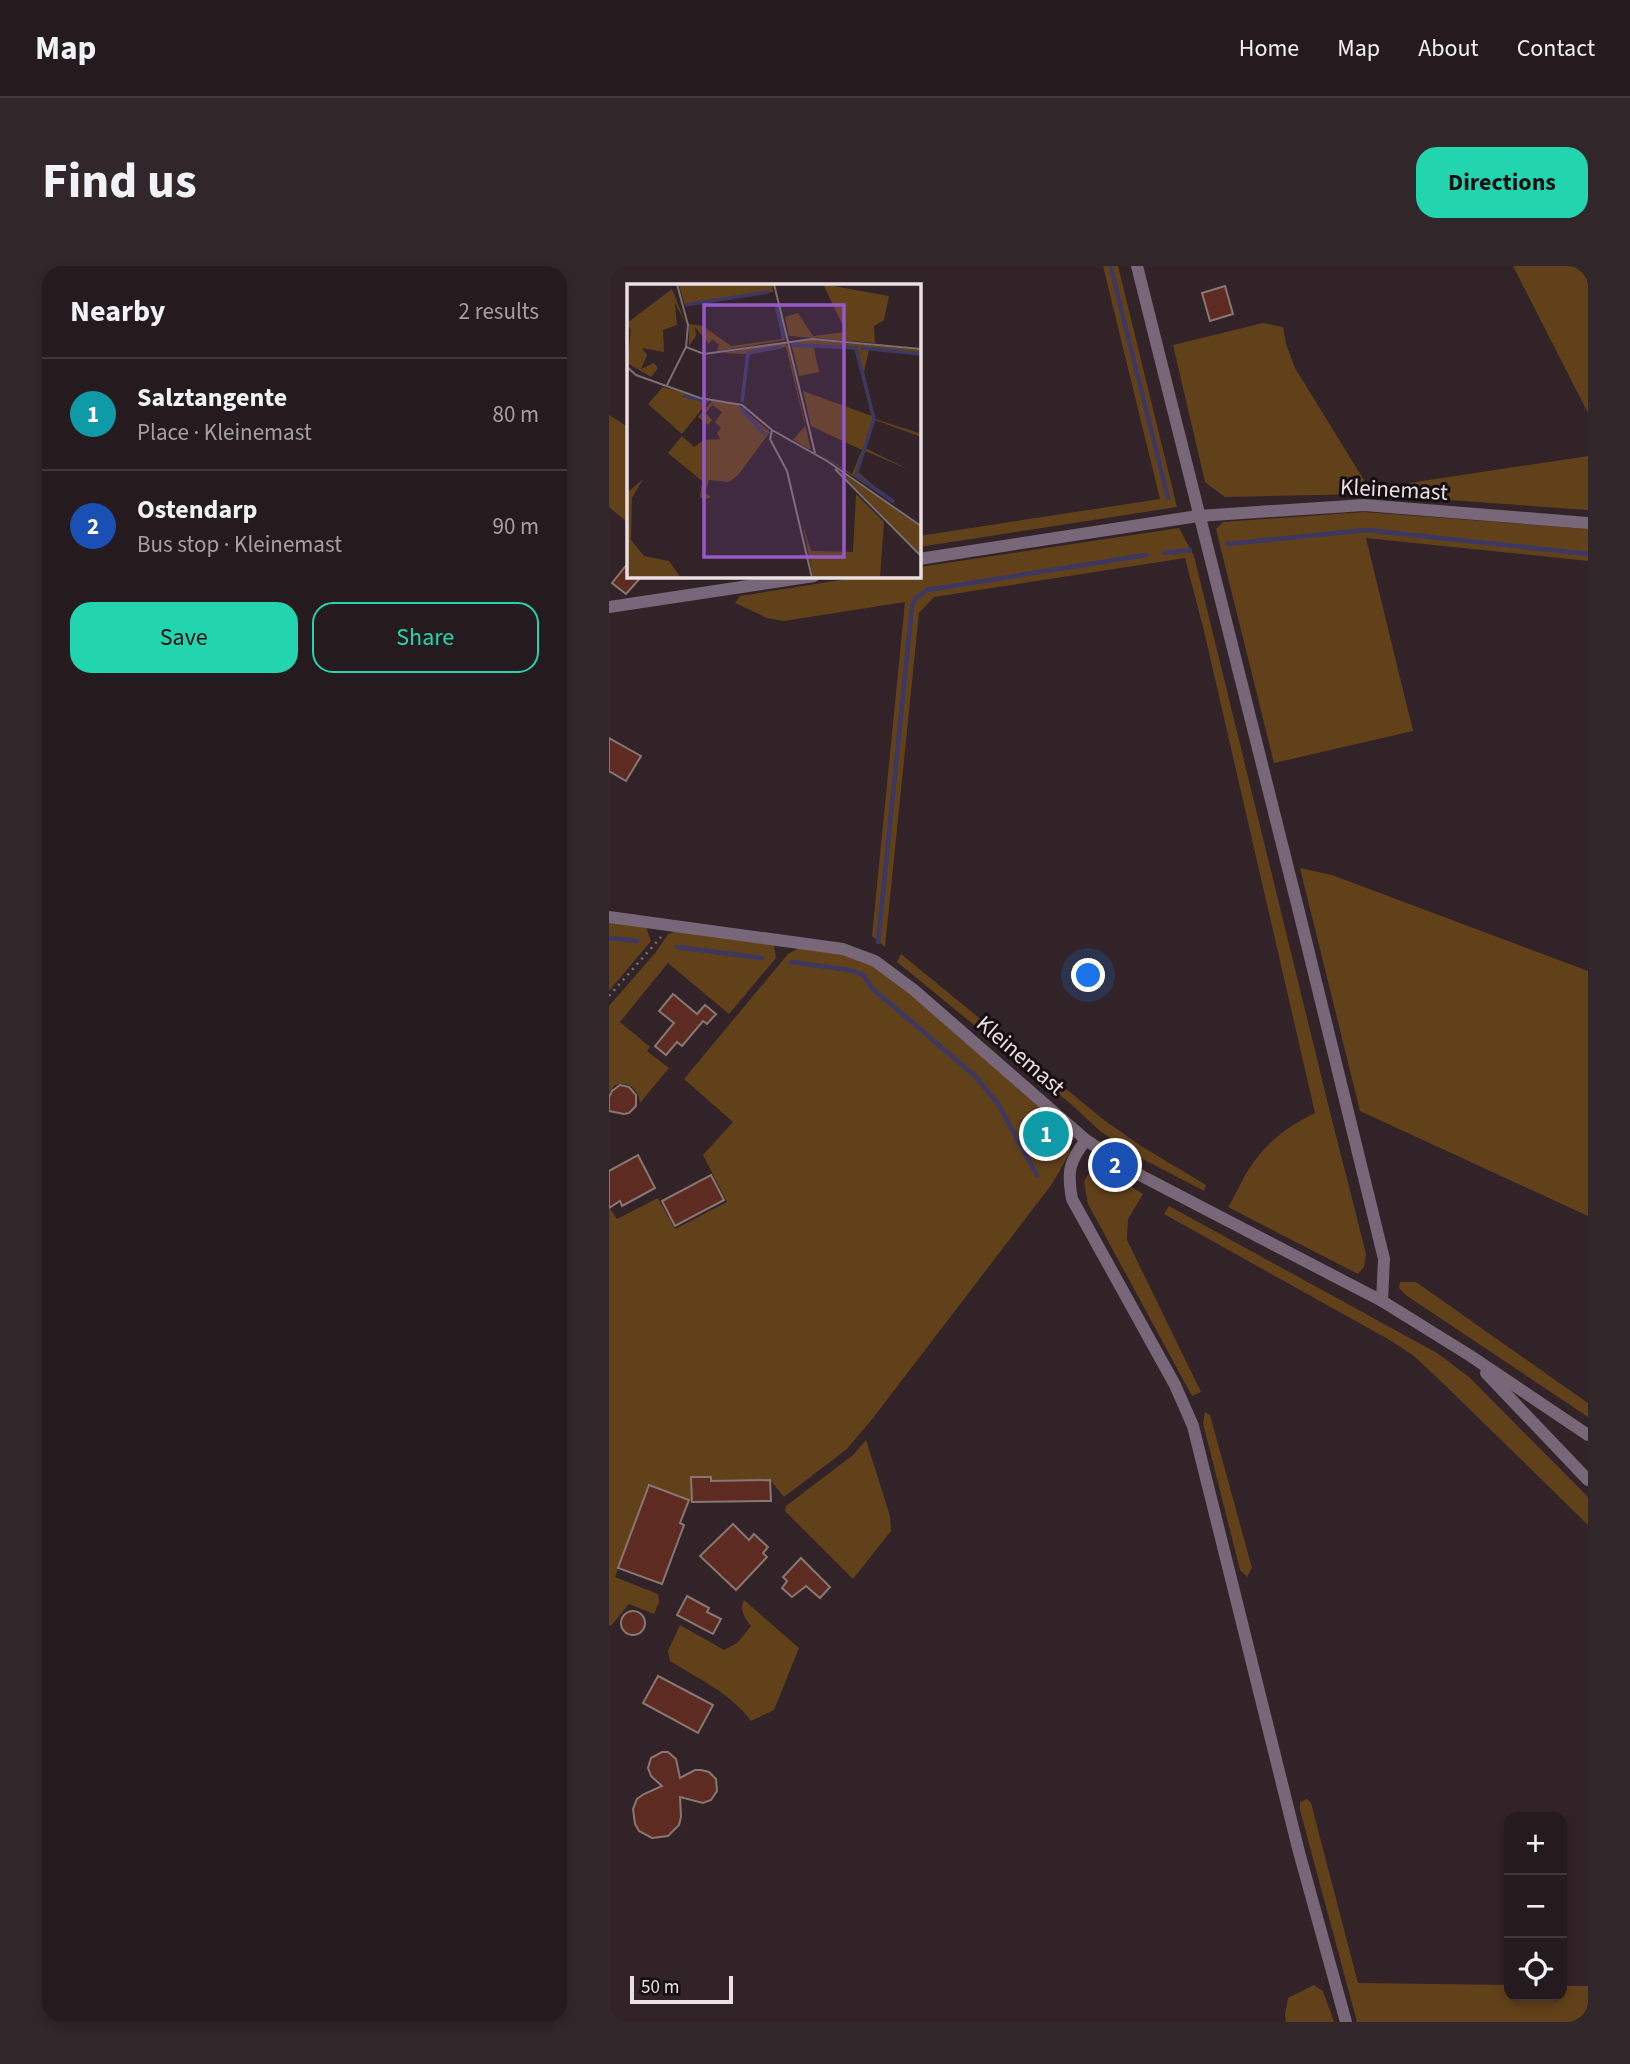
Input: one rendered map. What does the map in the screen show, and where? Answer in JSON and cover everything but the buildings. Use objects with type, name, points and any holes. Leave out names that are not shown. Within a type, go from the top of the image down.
[{"type":"street","points":[[1137,266],[1299,908],[1384,1259],[1382,1301]]},
{"type":"street","name":"Kleinemast","points":[[921,559],[1198,516],[1364,505],[1588,523]]},
{"type":"street","points":[[609,607],[801,578]]},
{"type":"street","name":"Kleinemast","points":[[609,917],[843,949],[875,961],[914,990],[1086,1140],[1136,1173],[1382,1301],[1469,1355],[1588,1435]]},
{"type":"street","points":[[1086,1140],[1075,1154],[1069,1172],[1072,1199],[1175,1385],[1193,1426],[1299,1853],[1346,2022]]},
{"type":"street","name":"Kleinemast","points":[[1469,1355],[1588,1479]]},
{"type":"path","points":[[609,996],[670,927]]},
{"type":"shaded area","points":[[1103,266],[1118,266],[1177,507],[921,547],[921,536],[1160,499]]},
{"type":"shaded area","points":[[1513,266],[1588,266],[1588,413]]},
{"type":"shaded area","points":[[1263,323],[1283,327],[1295,368],[1367,485],[1396,485],[1588,456],[1588,510],[1366,494],[1225,497],[1205,482],[1173,345]]},
{"type":"shaded area","points":[[609,415],[627,426],[627,522],[609,507]]},
{"type":"shaded area","points":[[1364,512],[1588,529],[1588,561],[1366,538],[1413,731],[1274,763],[1216,529],[1223,522]]},
{"type":"shaded area","points":[[1179,528],[1194,556],[1366,1254],[1364,1267],[1358,1274],[1228,1207],[1263,1150],[1287,1129],[1315,1113],[1185,558],[934,597],[919,613],[885,947],[872,936],[905,602],[784,621],[767,618],[735,603],[740,596],[853,578],[921,578],[921,567]]},
{"type":"shaded area","points":[[1300,868],[1332,875],[1588,971],[1588,1216],[1360,1111]]},
{"type":"shaded area","points":[[609,921],[646,927],[651,941],[609,991]]},
{"type":"shaded area","points":[[679,930],[774,945],[776,958],[729,1014],[668,963],[620,1022],[650,1047],[647,1051],[669,1068],[640,1103],[635,1090],[629,1085],[615,1085],[609,1092],[609,1006],[656,952],[668,934]]},
{"type":"shaded area","points":[[801,947],[838,952],[869,963],[929,1008],[1070,1130],[1072,1138],[1069,1154],[1052,1184],[847,1449],[784,1497],[770,1480],[711,1481],[710,1477],[692,1477],[692,1502],[649,1485],[615,1577],[658,1594],[659,1602],[654,1614],[629,1604],[611,1626],[609,1207],[617,1219],[658,1198],[675,1229],[727,1202],[703,1155],[733,1122],[684,1079],[788,954]]},
{"type":"shaded area","points":[[901,954],[1104,1120],[1206,1185],[1204,1191],[1137,1156],[1100,1131],[897,962]]},
{"type":"shaded area","points":[[1098,1170],[1116,1177],[1143,1194],[1128,1219],[1127,1240],[1201,1392],[1192,1396],[1088,1204],[1084,1182],[1088,1174]]},
{"type":"shaded area","points":[[1169,1206],[1437,1353],[1469,1377],[1588,1497],[1588,1525],[1414,1356],[1164,1214]]},
{"type":"shaded area","points":[[1400,1282],[1416,1282],[1588,1403],[1588,1417],[1407,1296],[1399,1288]]},
{"type":"shaded area","points":[[1205,1412],[1210,1415],[1252,1568],[1247,1577],[1240,1570],[1203,1423]]},
{"type":"shaded area","points":[[866,1440],[890,1516],[891,1531],[853,1579],[785,1511],[786,1506],[853,1455]]},
{"type":"shaded area","points":[[744,1600],[799,1648],[774,1710],[751,1721],[724,1695],[670,1661],[668,1651],[680,1625],[724,1650],[737,1643],[751,1626],[742,1611]]},
{"type":"shaded area","points":[[1307,1799],[1311,1803],[1358,1983],[1504,1985],[1504,2001],[1567,2001],[1567,1986],[1588,1986],[1588,2022],[1357,2022],[1300,1802]]},
{"type":"shaded area","points":[[1314,1985],[1323,1991],[1334,2022],[1286,2022],[1288,1998]]},
{"type":"waterway","points":[[1111,268],[1168,498]]},
{"type":"waterway","points":[[1227,544],[1366,530],[1588,554]]},
{"type":"waterway","points":[[1164,553],[1190,550]]},
{"type":"waterway","points":[[878,942],[912,606],[915,599],[927,590],[1146,555]]},
{"type":"waterway","points":[[609,938],[637,941]]},
{"type":"waterway","points":[[677,947],[762,958]]},
{"type":"waterway","points":[[791,962],[850,970],[863,975],[872,988],[975,1076],[998,1104],[1037,1175]]},
{"type":"place","name":"Salztangente","points":[[1046,1134]]},
{"type":"place","name":"Ostendarp","points":[[1115,1165]]}]
